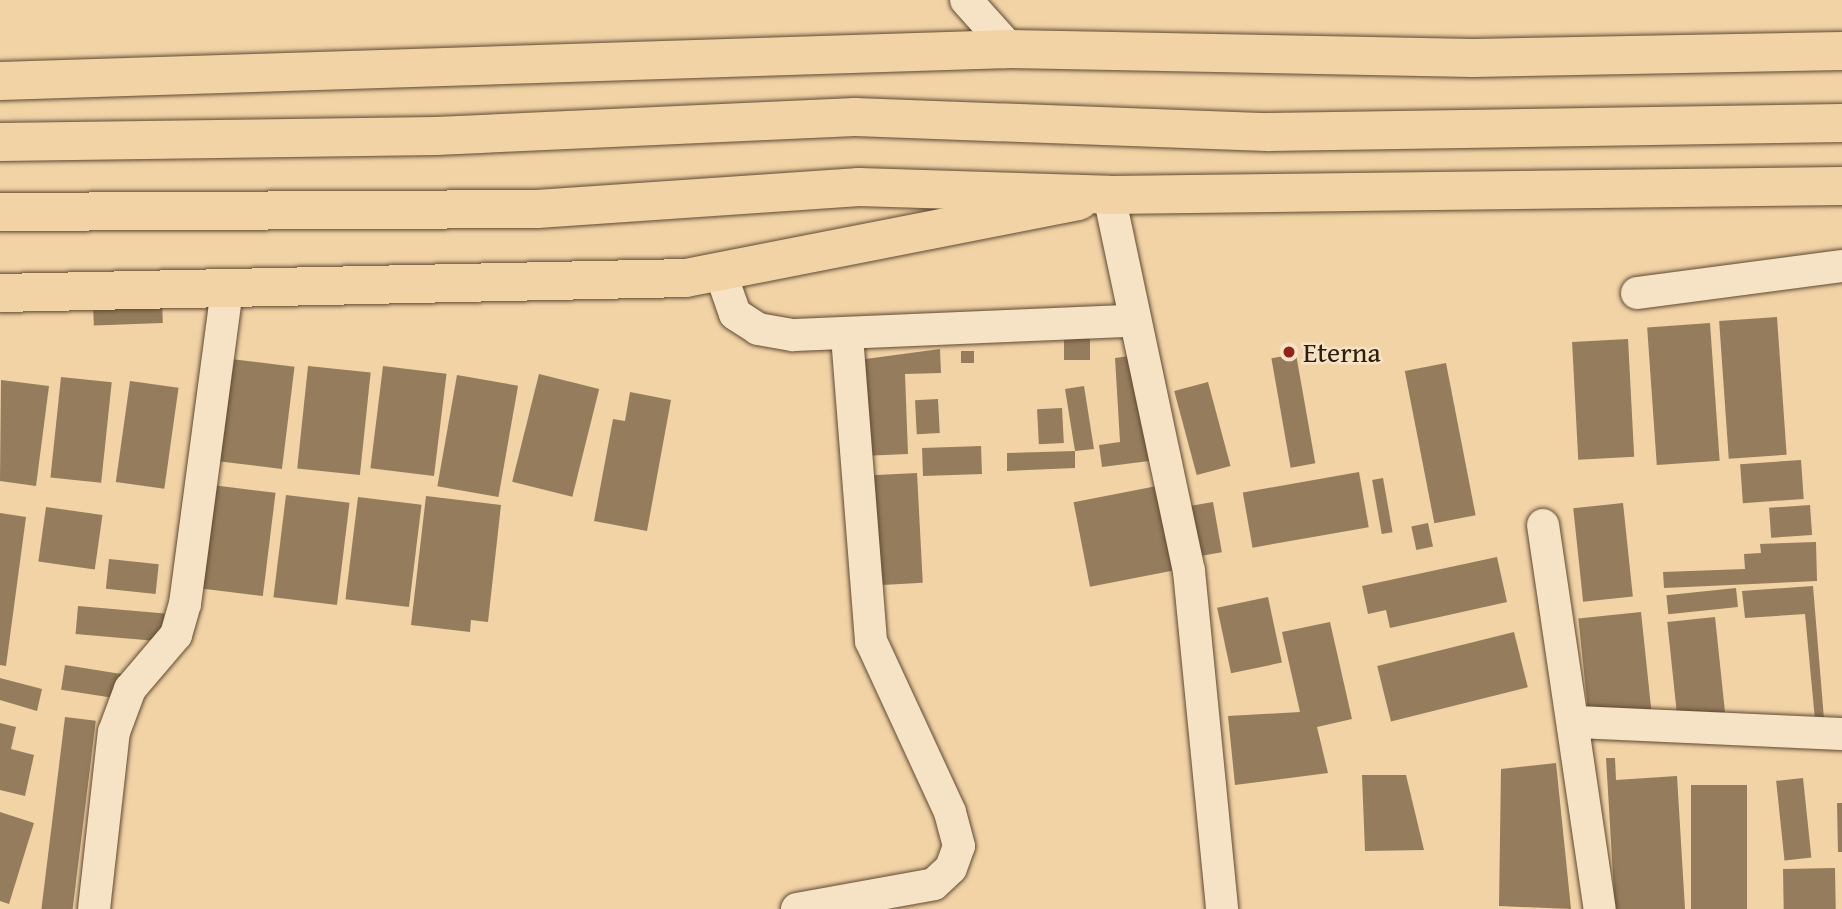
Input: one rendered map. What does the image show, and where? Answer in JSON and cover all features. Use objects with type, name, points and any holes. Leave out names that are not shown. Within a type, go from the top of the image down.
[{"type":"main road","points":[[0,80],[1010,49],[1473,58],[1842,51]]},
{"type":"main road","points":[[0,142],[436,136],[855,117],[1268,132],[1842,123]]},
{"type":"main road","points":[[0,212],[537,209],[859,187],[1109,195],[1842,186]]},
{"type":"main road","points":[[0,293],[721,274],[1109,195]]},
{"type":"street","points":[[966,0],[1010,49]]},
{"type":"street","points":[[1109,195],[1133,321],[1189,572],[1222,909]]},
{"type":"street","points":[[1637,293],[1842,266]]},
{"type":"street","points":[[721,274],[735,314],[758,329],[846,337],[1133,321]]},
{"type":"street","points":[[94,909],[114,732],[130,689],[176,635],[185,604],[227,289]]},
{"type":"street","points":[[797,909],[934,884],[951,868],[959,846],[950,812],[871,641],[846,337]]},
{"type":"street","points":[[1543,525],[1577,722],[1600,909]]},
{"type":"street","points":[[1577,722],[1842,734]]},
{"type":"building","points":[[162,300],[163,323],[94,325],[93,302]]},
{"type":"building","points":[[1777,317],[1787,455],[1729,459],[1719,321]]},
{"type":"building","points":[[1710,323],[1720,461],[1657,465],[1647,327]]},
{"type":"building","points":[[1064,334],[1090,334],[1090,360],[1064,360]]},
{"type":"building","points":[[1628,339],[1634,457],[1578,460],[1572,342]]},
{"type":"building","points":[[940,349],[941,373],[905,374],[908,454],[861,456],[858,360]]},
{"type":"building","points":[[961,351],[974,351],[974,363],[961,363]]},
{"type":"building","points":[[1296,354],[1315,463],[1291,468],[1271,358]]},
{"type":"building","points":[[1130,356],[1149,461],[1102,467],[1099,445],[1120,442],[1115,358]]},
{"type":"building","points":[[231,359],[295,367],[282,469],[218,461]]},
{"type":"building","points":[[1446,363],[1476,515],[1434,523],[1405,371]]},
{"type":"building","points":[[308,366],[371,373],[360,475],[297,468]]},
{"type":"building","points":[[383,366],[447,374],[434,476],[370,468]]},
{"type":"building","points":[[539,374],[599,389],[572,497],[512,482]]},
{"type":"building","points":[[457,375],[518,386],[498,497],[437,486]]},
{"type":"building","points":[[61,377],[112,382],[101,483],[50,477]]},
{"type":"building","points":[[1,380],[49,386],[36,486],[0,481]]},
{"type":"building","points":[[130,381],[179,388],[164,489],[116,482]]},
{"type":"building","points":[[1208,382],[1231,466],[1197,475],[1174,391]]},
{"type":"building","points":[[1084,386],[1094,449],[1075,451],[1065,389]]},
{"type":"building","points":[[630,392],[671,400],[647,531],[594,521],[613,419],[625,421]]},
{"type":"building","points":[[938,399],[940,433],[917,434],[915,400]]},
{"type":"building","points":[[1062,408],[1064,443],[1039,444],[1037,409]]},
{"type":"building","points":[[981,446],[982,474],[923,476],[922,448]]},
{"type":"building","points":[[1075,451],[1075,468],[1007,471],[1007,453]]},
{"type":"building","points":[[1801,460],[1804,499],[1743,503],[1740,464]]},
{"type":"building","points":[[1359,472],[1369,527],[1253,548],[1243,492]]},
{"type":"building","points":[[917,473],[923,583],[878,585],[872,475]]},
{"type":"building","points":[[1383,478],[1393,532],[1382,534],[1372,480]]},
{"type":"building","points":[[212,485],[276,493],[263,596],[199,588]]},
{"type":"building","points":[[1157,486],[1173,570],[1090,587],[1074,502]]},
{"type":"building","points":[[286,495],[350,503],[337,605],[273,597]]},
{"type":"building","points":[[426,496],[501,505],[488,622],[471,620],[470,632],[411,625]]},
{"type":"building","points":[[358,497],[422,505],[409,607],[345,599]]},
{"type":"building","points":[[1213,502],[1222,552],[1200,556],[1191,506]]},
{"type":"building","points":[[1623,503],[1633,596],[1583,602],[1573,508]]},
{"type":"building","points":[[1810,505],[1812,535],[1771,538],[1769,508]]},
{"type":"building","points":[[46,507],[102,515],[95,569],[38,561]]},
{"type":"building","points":[[0,513],[26,517],[6,666],[0,665]]},
{"type":"building","points":[[1428,523],[1433,546],[1416,550],[1411,527]]},
{"type":"building","points":[[1816,542],[1817,581],[1664,588],[1663,572],[1745,569],[1744,554],[1761,553],[1760,544]]},
{"type":"building","points":[[1497,557],[1507,602],[1390,628],[1386,610],[1368,614],[1362,586]]},
{"type":"building","points":[[109,559],[159,564],[156,594],[106,589]]},
{"type":"building","points":[[1813,586],[1824,719],[1815,720],[1805,614],[1745,618],[1742,591]]},
{"type":"building","points":[[1736,588],[1738,607],[1668,614],[1666,595]]},
{"type":"building","points":[[1268,597],[1282,663],[1231,673],[1217,608]]},
{"type":"building","points":[[78,606],[165,614],[162,641],[76,634]]},
{"type":"building","points":[[1641,612],[1651,710],[1589,717],[1578,619]]},
{"type":"building","points":[[1715,617],[1725,712],[1677,717],[1667,622]]},
{"type":"building","points":[[1330,622],[1352,719],[1317,727],[1328,773],[1235,785],[1228,716],[1300,712],[1282,632]]},
{"type":"building","points":[[1514,632],[1528,687],[1391,721],[1377,666]]},
{"type":"building","points":[[65,665],[124,674],[120,699],[61,690]]},
{"type":"building","points":[[0,678],[42,689],[37,711],[0,700]]},
{"type":"building","points":[[65,717],[96,721],[73,909],[41,909]]},
{"type":"building","points":[[0,723],[16,727],[11,749],[34,755],[25,796],[0,790]]},
{"type":"building","points":[[1606,758],[1615,758],[1616,780],[1677,776],[1685,909],[1615,909]]},
{"type":"building","points":[[1556,763],[1571,909],[1499,906],[1501,769]]},
{"type":"building","points":[[1362,775],[1406,775],[1424,850],[1365,851]]},
{"type":"building","points":[[1803,778],[1811,858],[1785,860],[1776,781]]},
{"type":"building","points":[[1691,785],[1747,785],[1747,909],[1691,909]]},
{"type":"building","points":[[1837,803],[1842,803],[1842,852],[1838,852]]},
{"type":"building","points":[[0,812],[34,823],[9,904],[0,901]]},
{"type":"building","points":[[1835,868],[1836,909],[1784,909],[1783,869]]},
{"type":"place","name":"Eterna","points":[[1289,352]]}]
